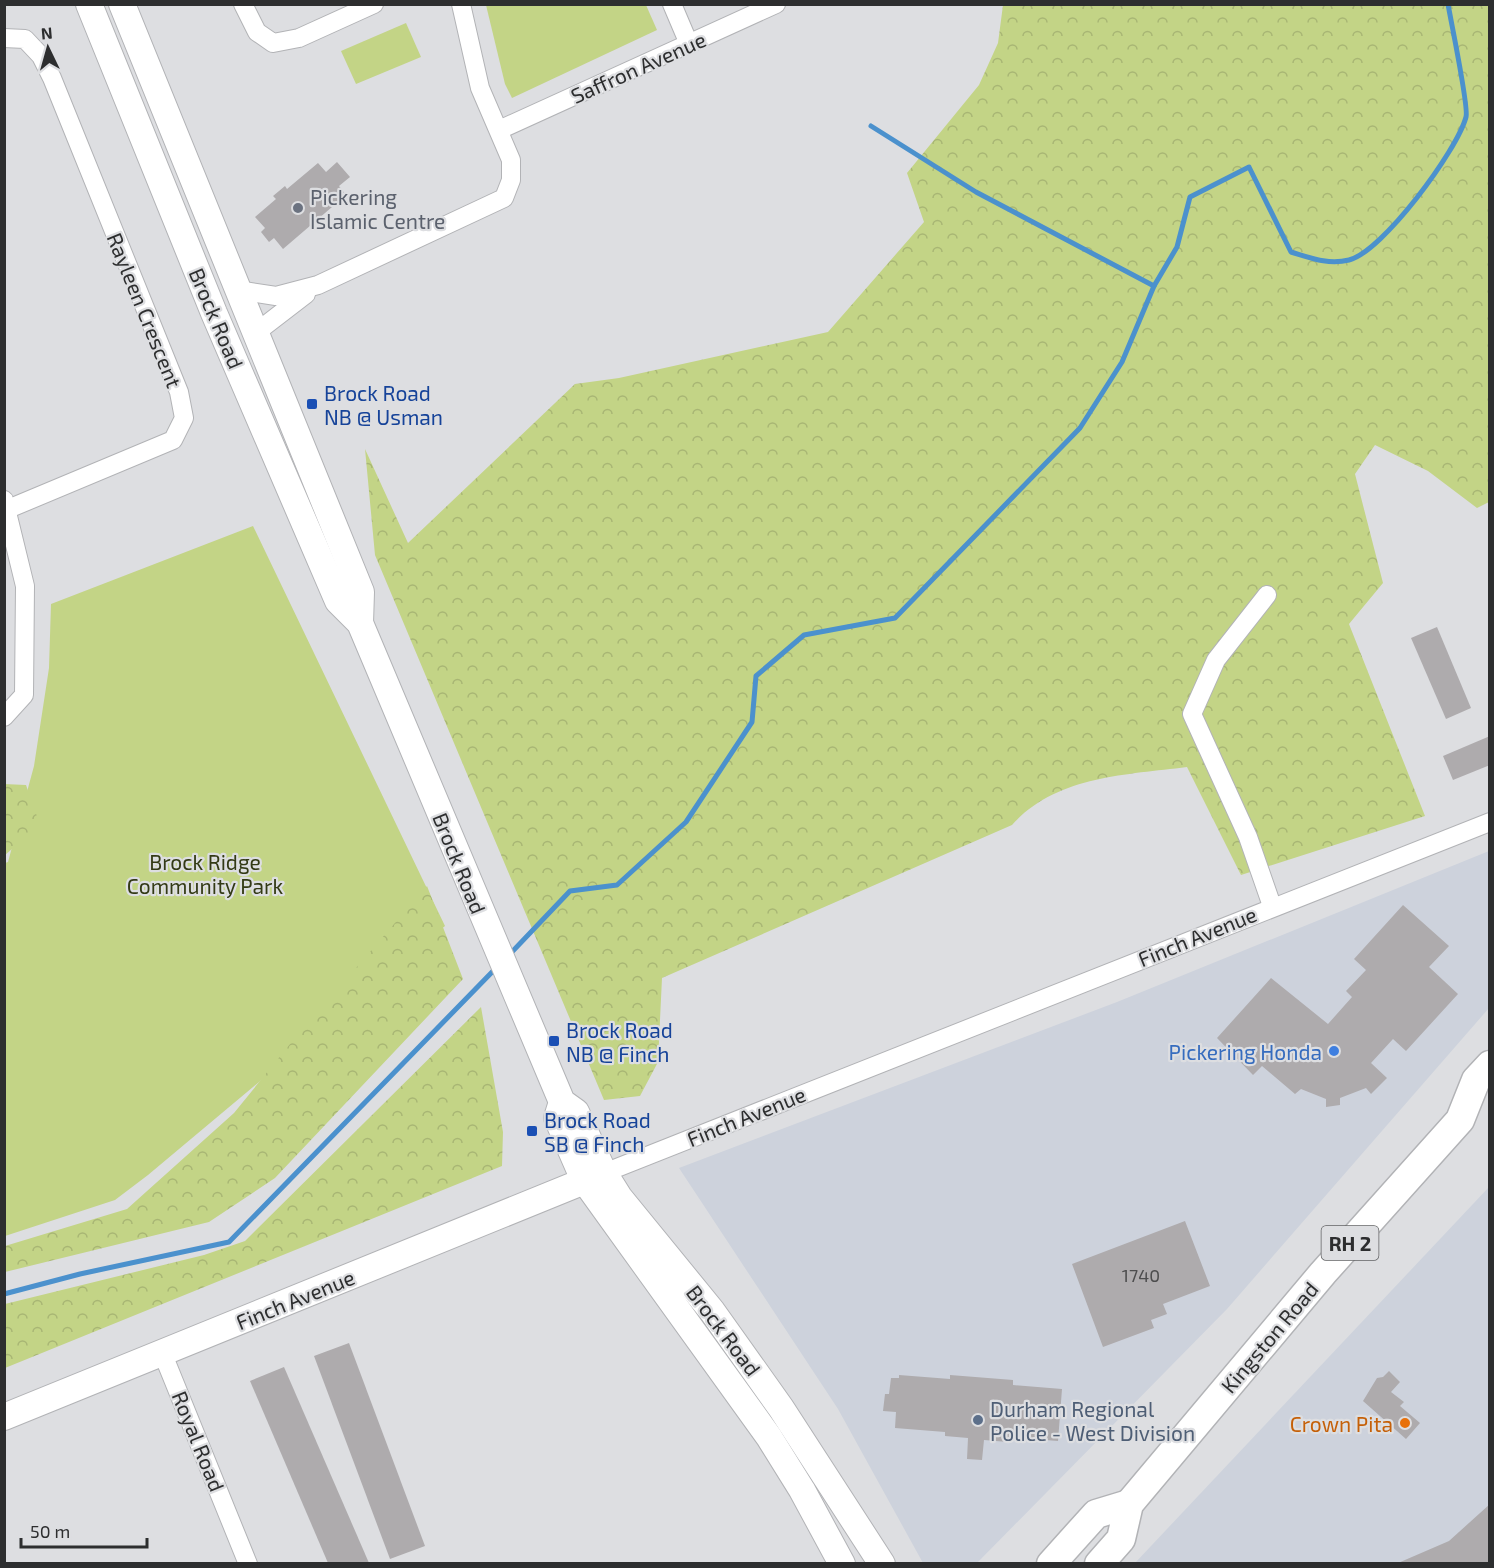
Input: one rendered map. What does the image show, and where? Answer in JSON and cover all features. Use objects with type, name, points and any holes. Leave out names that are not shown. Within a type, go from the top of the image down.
[{"type":"main road","name":"Brock Road","points":[[89,4],[214,313],[338,602],[360,623],[451,837],[475,902],[562,1102],[557,1118],[802,1490],[842,1563]]},
{"type":"main road","name":"Brock Road","points":[[122,4],[254,334],[361,592],[360,623]]},
{"type":"main road","points":[[214,313],[254,334]]},
{"type":"main road","name":"Kingston Road","points":[[1099,1563],[1121,1539],[1129,1504],[1323,1273],[1460,1120],[1476,1080],[1490,1065]]},
{"type":"main road","name":"Kingston Road","points":[[1460,1120],[1490,1107]]},
{"type":"main road","name":"Brock Road","points":[[594,1177],[619,1197],[712,1311],[882,1563]]},
{"type":"main road","name":"Finch Avenue","points":[[4,1417],[594,1177]]},
{"type":"main road","points":[[1050,1563],[1096,1514],[1129,1504]]},
{"type":"street","points":[[243,4],[257,32],[264,39],[284,43],[374,4]]},
{"type":"street","points":[[237,290],[276,296],[318,285],[504,198],[509,189],[513,171],[499,130],[480,88],[461,4]]},
{"type":"street","points":[[672,4],[689,44]]},
{"type":"street","name":"Saffron Avenue","points":[[499,130],[776,4]]},
{"type":"street","name":"Rayleen Crescent","points":[[4,38],[25,39],[41,56],[52,78],[179,392],[184,418],[173,440],[6,504]]},
{"type":"street","points":[[254,334],[318,285]]},
{"type":"street","points":[[4,717],[24,695],[25,586],[6,504]]},
{"type":"street","points":[[1267,595],[1216,660],[1192,714],[1248,837],[1272,906]]},
{"type":"street","name":"Finch Avenue","points":[[594,1177],[1272,906],[1490,822]]},
{"type":"street","name":"Royal Road","points":[[162,1352],[248,1563]]},
{"type":"shaded area","points":[[1489,851],[1489,1008],[1227,1309],[977,1563],[923,1563],[838,1409],[679,1168],[1117,1002]]},
{"type":"shaded area","points":[[1489,1187],[1489,1563],[1135,1563]]},
{"type":"green space","points":[[486,5],[646,5],[657,30],[512,98],[505,84]]},
{"type":"green space","points":[[1003,5],[1489,5],[1489,502],[1477,508],[1428,471],[1375,445],[1355,474],[1383,583],[1349,624],[1425,816],[1241,875],[1187,767],[1116,776],[1070,787],[1049,796],[1012,825],[662,978],[658,1062],[640,1096],[604,1100],[375,555],[365,449],[408,543],[575,384],[619,378],[828,332],[924,222],[907,173],[979,85],[998,43]]},
{"type":"green space","points":[[406,23],[421,57],[356,84],[341,51]]},
{"type":"green space","name":"Brock Ridge Community Park","points":[[253,526],[445,926],[148,1175],[115,1200],[5,1236],[5,863],[8,862],[34,766],[49,668],[51,604]]},
{"type":"green space","points":[[4,784],[26,785],[40,825],[5,855]]},
{"type":"green space","points":[[427,886],[463,979],[275,1178],[209,1222],[5,1272],[5,1246],[127,1209],[234,1113],[290,1044]]},
{"type":"green space","points":[[481,1007],[503,1132],[502,1166],[5,1368],[5,1304],[204,1255],[245,1241]]},
{"type":"building","name":"Pickering Islamic Centre","points":[[337,162],[350,177],[339,186],[346,195],[283,249],[274,238],[269,242],[261,232],[265,228],[255,217],[276,199],[273,196],[285,186],[287,189],[318,163],[326,172]]},
{"type":"building","points":[[1437,627],[1471,708],[1446,719],[1411,638]]},
{"type":"building","points":[[1490,736],[1490,765],[1453,780],[1443,756]]},
{"type":"building","points":[[1403,905],[1449,946],[1429,967],[1458,994],[1406,1051],[1393,1039],[1371,1063],[1387,1078],[1371,1094],[1366,1088],[1340,1098],[1340,1105],[1326,1107],[1326,1099],[1301,1089],[1295,1094],[1262,1066],[1253,1075],[1217,1038],[1271,978],[1328,1024],[1352,997],[1346,991],[1366,970],[1354,959]]},
{"type":"building","points":[[1185,1221],[1210,1286],[1163,1304],[1167,1314],[1151,1320],[1154,1328],[1103,1347],[1072,1264]]},
{"type":"building","points":[[349,1343],[425,1546],[390,1559],[314,1356]]},
{"type":"building","points":[[284,1367],[369,1563],[328,1563],[250,1381]]},
{"type":"building","points":[[1389,1371],[1400,1382],[1391,1392],[1404,1402],[1400,1406],[1420,1423],[1406,1439],[1363,1401],[1377,1378],[1383,1377]]},
{"type":"building","name":"Durham Regional Police - West Division","points":[[899,1375],[950,1379],[950,1375],[1013,1380],[1013,1385],[1062,1389],[1058,1441],[1008,1437],[1008,1442],[984,1440],[982,1460],[967,1459],[968,1438],[945,1436],[945,1432],[895,1428],[896,1412],[883,1411],[885,1394],[889,1394],[891,1378],[899,1378]]},
{"type":"building","points":[[1490,1504],[1490,1563],[1398,1563],[1449,1541]]},
{"type":"waterway","points":[[509,955],[570,891],[617,885],[686,822],[752,722],[756,676],[804,635],[895,618],[1080,428],[1122,362],[1154,286],[1177,247],[1190,197],[1249,167],[1291,252],[1334,262],[1349,260],[1363,253],[1380,239],[1434,175],[1449,153],[1466,117],[1448,4]]},
{"type":"waterway","points":[[871,126],[976,192],[1154,286]]},
{"type":"waterway","points":[[4,1294],[80,1274],[229,1242],[496,968]]},
{"type":"place","name":"Pickering Islamic Centre","points":[[298,208]]},
{"type":"place","name":"Brock Road NB @ Usman","points":[[312,404]]},
{"type":"place","name":"Brock Road NB @ Finch","points":[[554,1041]]},
{"type":"place","name":"Pickering Honda","points":[[1334,1051]]},
{"type":"place","name":"Brock Road SB @ Finch","points":[[532,1131]]},
{"type":"place","name":"Durham Regional Police - West Division","points":[[978,1420]]},
{"type":"place","name":"Crown Pita","points":[[1405,1423]]}]
